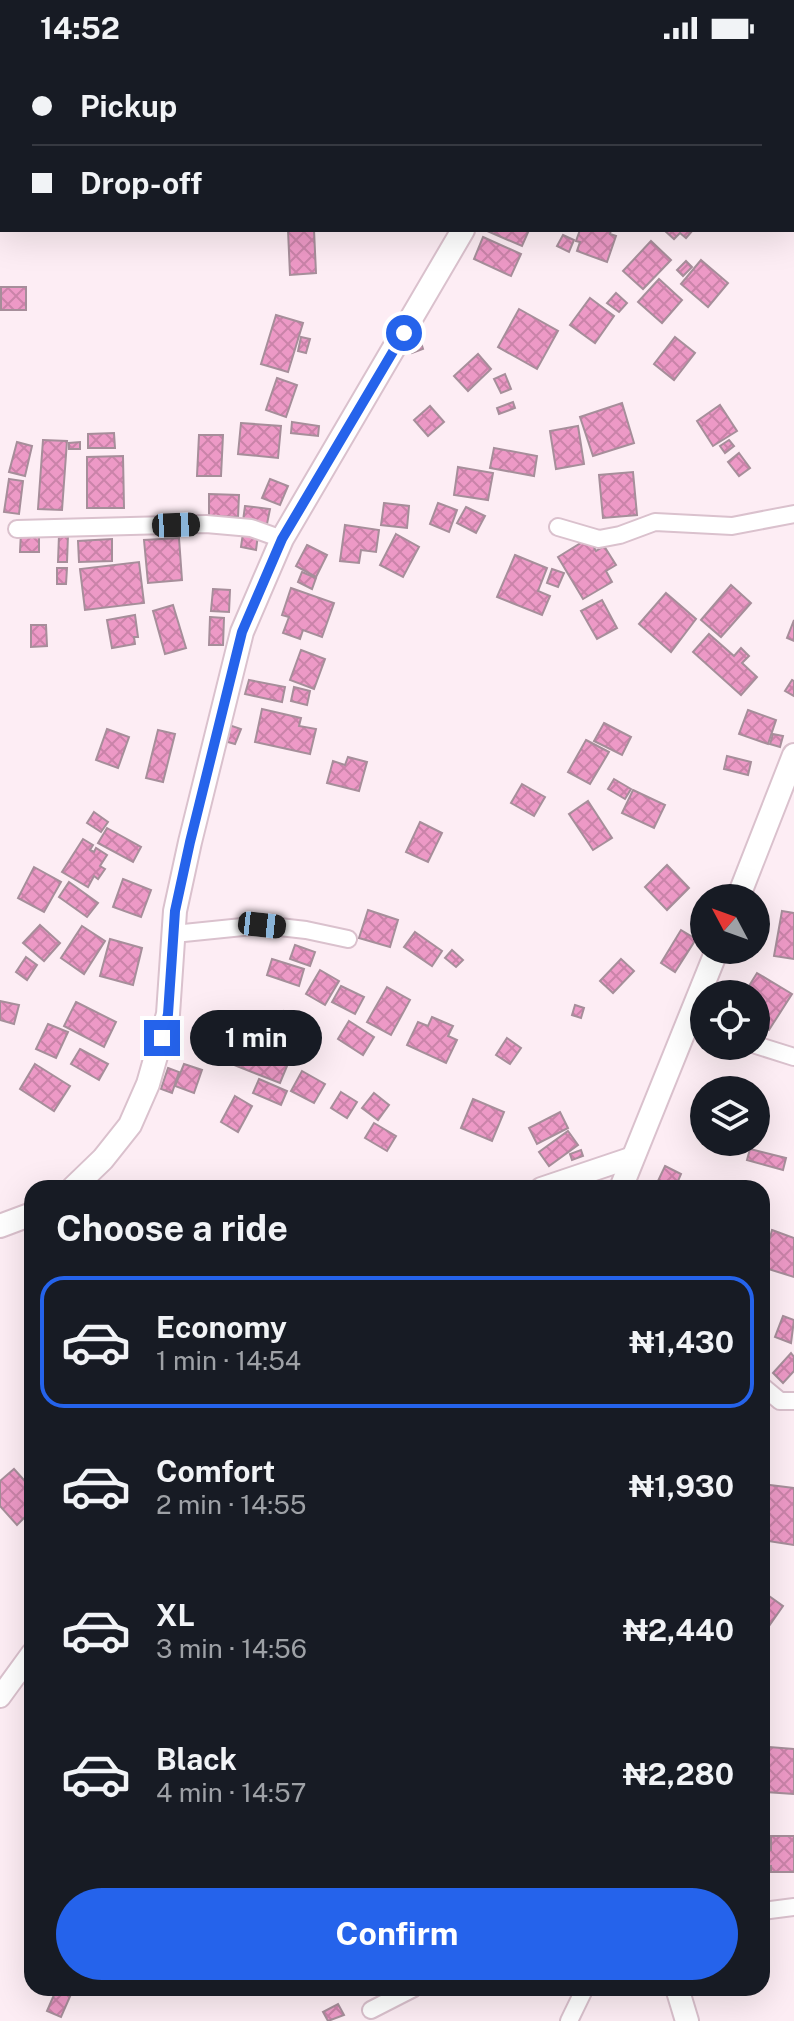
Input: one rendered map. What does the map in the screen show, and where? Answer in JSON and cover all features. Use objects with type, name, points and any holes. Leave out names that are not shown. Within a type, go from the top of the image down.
[{"type":"main road","points":[[81,1180],[130,1125],[148,1084],[168,1014],[175,911],[242,632],[282,539],[462,232]]},
{"type":"main road","points":[[743,884],[794,755]]},
{"type":"main road","points":[[624,1180],[690,1038]]},
{"type":"main road","points":[[0,1226],[24,1217]]},
{"type":"main road","points":[[679,1996],[687,2021]]},
{"type":"street","points":[[558,527],[599,539],[655,522],[732,526],[794,514]]},
{"type":"street","points":[[17,529],[206,524],[251,528],[282,539]]},
{"type":"street","points":[[174,934],[262,925],[348,939]]},
{"type":"street","points":[[770,1049],[794,1057]]},
{"type":"street","points":[[565,1180],[633,1157]]},
{"type":"street","points":[[770,1393],[780,1401],[794,1401]]},
{"type":"street","points":[[0,1697],[24,1664]]},
{"type":"street","points":[[770,1910],[794,1907]]},
{"type":"street","points":[[371,2010],[398,1996]]},
{"type":"street","points":[[569,2021],[581,1996]]},
{"type":"building","points":[[288,232],[314,232],[316,273],[290,275]]},
{"type":"building","points":[[490,232],[528,232],[522,246]]},
{"type":"building","points":[[579,232],[610,232],[616,236],[607,262],[577,251],[580,242],[576,241]]},
{"type":"building","points":[[666,232],[691,232],[686,238],[680,233],[674,239]]},
{"type":"building","points":[[563,235],[574,240],[569,252],[557,246]]},
{"type":"building","points":[[483,237],[521,254],[511,276],[474,259]]},
{"type":"building","points":[[651,241],[671,260],[643,289],[623,271]]},
{"type":"building","points":[[701,260],[728,283],[708,307],[681,284]]},
{"type":"building","points":[[686,261],[692,267],[683,276],[677,270]]},
{"type":"building","points":[[659,279],[682,300],[662,323],[638,302]]},
{"type":"building","points":[[1,287],[26,287],[26,310],[1,310]]},
{"type":"building","points":[[616,293],[627,303],[619,312],[607,303]]},
{"type":"building","points":[[590,298],[614,316],[595,343],[570,325]]},
{"type":"building","points":[[519,309],[558,331],[537,369],[498,347]]},
{"type":"building","points":[[276,315],[303,323],[288,372],[261,364]]},
{"type":"building","points":[[418,333],[423,349],[412,353],[406,336]]},
{"type":"building","points":[[301,337],[310,339],[306,353],[298,351]]},
{"type":"building","points":[[675,337],[695,353],[674,380],[654,364]]},
{"type":"building","points":[[478,354],[491,369],[468,391],[454,376]]},
{"type":"building","points":[[505,374],[511,389],[501,393],[494,379]]},
{"type":"building","points":[[277,378],[297,385],[286,417],[266,410]]},
{"type":"building","points":[[513,402],[515,408],[499,414],[497,408]]},
{"type":"building","points":[[622,403],[634,443],[593,456],[580,417]]},
{"type":"building","points":[[720,405],[737,431],[713,446],[697,421]]},
{"type":"building","points":[[430,406],[444,422],[428,436],[414,420]]},
{"type":"building","points":[[292,422],[319,426],[318,436],[291,433]]},
{"type":"building","points":[[241,423],[281,426],[278,458],[238,454]]},
{"type":"building","points":[[578,426],[584,464],[556,469],[550,431]]},
{"type":"building","points":[[114,433],[115,448],[88,448],[88,434]]},
{"type":"building","points":[[199,435],[223,435],[221,476],[197,476]]},
{"type":"building","points":[[43,440],[67,441],[62,510],[38,509]]},
{"type":"building","points":[[729,440],[734,446],[725,453],[720,446]]},
{"type":"building","points":[[17,442],[32,446],[25,476],[9,472]]},
{"type":"building","points":[[80,442],[80,449],[69,449],[69,443]]},
{"type":"building","points":[[494,448],[537,456],[534,476],[490,468]]},
{"type":"building","points":[[739,453],[750,468],[739,476],[728,462]]},
{"type":"building","points":[[123,456],[124,508],[87,508],[87,457]]},
{"type":"building","points":[[458,467],[493,473],[488,500],[454,495]]},
{"type":"building","points":[[633,472],[637,515],[603,518],[599,475]]},
{"type":"building","points":[[9,479],[23,481],[19,514],[4,512]]},
{"type":"building","points":[[270,479],[288,486],[280,505],[262,498]]},
{"type":"building","points":[[209,494],[239,495],[238,517],[209,516]]},
{"type":"building","points":[[384,503],[409,506],[407,528],[381,525]]},
{"type":"building","points":[[438,503],[457,510],[449,532],[430,524]]},
{"type":"building","points":[[245,506],[270,509],[267,524],[243,521]]},
{"type":"building","points":[[466,507],[485,516],[476,533],[457,523]]},
{"type":"building","points":[[345,525],[379,530],[376,552],[361,550],[359,563],[340,561]]},
{"type":"building","points":[[21,532],[39,532],[39,552],[20,552]]},
{"type":"building","points":[[243,533],[258,535],[256,550],[241,547]]},
{"type":"building","points":[[396,534],[419,547],[403,577],[380,565]]},
{"type":"building","points":[[59,535],[68,535],[67,562],[58,562]]},
{"type":"building","points":[[179,538],[182,580],[148,583],[144,540]]},
{"type":"building","points":[[589,538],[596,551],[604,546],[616,565],[606,571],[612,582],[583,599],[558,557]]},
{"type":"building","points":[[112,539],[112,561],[79,562],[78,541]]},
{"type":"building","points":[[307,545],[327,555],[316,577],[296,566]]},
{"type":"building","points":[[515,555],[547,568],[538,591],[550,596],[542,615],[497,597]]},
{"type":"building","points":[[139,562],[144,603],[85,610],[80,569]]},
{"type":"building","points":[[57,568],[67,568],[66,584],[57,584]]},
{"type":"building","points":[[552,569],[564,573],[558,587],[547,583]]},
{"type":"building","points":[[302,572],[316,578],[312,589],[298,582]]},
{"type":"building","points":[[731,585],[751,603],[721,637],[701,620]]},
{"type":"building","points":[[291,588],[334,603],[322,637],[303,630],[300,639],[283,633],[289,617],[282,615]]},
{"type":"building","points":[[213,589],[230,590],[229,612],[211,611]]},
{"type":"building","points":[[666,593],[696,619],[671,652],[639,624]]},
{"type":"building","points":[[602,600],[617,628],[597,639],[581,611]]},
{"type":"building","points":[[173,605],[186,648],[165,654],[153,611]]},
{"type":"building","points":[[135,615],[138,637],[134,637],[135,644],[112,648],[107,620]]},
{"type":"building","points":[[210,617],[224,618],[223,645],[209,645]]},
{"type":"building","points":[[794,620],[794,641],[787,638]]},
{"type":"building","points":[[31,625],[46,625],[47,646],[31,647]]},
{"type":"building","points":[[709,634],[734,656],[741,648],[749,656],[742,663],[757,677],[741,695],[693,652]]},
{"type":"building","points":[[301,650],[325,659],[314,689],[290,680]]},
{"type":"building","points":[[249,680],[285,687],[282,702],[245,694]]},
{"type":"building","points":[[794,681],[794,696],[785,691]]},
{"type":"building","points":[[294,687],[310,691],[307,705],[291,701]]},
{"type":"building","points":[[262,709],[301,718],[299,726],[316,729],[310,754],[255,742]]},
{"type":"building","points":[[748,710],[776,720],[768,744],[739,734]]},
{"type":"building","points":[[604,723],[631,737],[622,755],[594,741]]},
{"type":"building","points":[[226,724],[241,729],[235,744],[221,740]]},
{"type":"building","points":[[107,729],[129,737],[118,768],[96,760]]},
{"type":"building","points":[[158,730],[175,734],[163,782],[146,778]]},
{"type":"building","points":[[773,734],[783,736],[780,747],[770,744]]},
{"type":"building","points":[[586,740],[609,752],[590,784],[568,772]]},
{"type":"building","points":[[727,756],[751,762],[748,775],[724,769]]},
{"type":"building","points":[[348,757],[367,762],[359,791],[327,783],[333,761],[345,765]]},
{"type":"building","points":[[614,779],[631,789],[625,799],[608,789]]},
{"type":"building","points":[[522,784],[545,797],[534,816],[511,803]]},
{"type":"building","points":[[633,790],[665,805],[654,828],[622,813]]},
{"type":"building","points":[[588,801],[612,838],[593,850],[569,814]]},
{"type":"building","points":[[94,812],[108,822],[101,832],[87,823]]},
{"type":"building","points":[[420,822],[442,833],[428,862],[406,852]]},
{"type":"building","points":[[107,828],[141,847],[133,862],[98,843]]},
{"type":"building","points":[[83,839],[93,845],[90,850],[94,852],[96,848],[107,855],[100,866],[105,869],[98,879],[94,876],[88,887],[62,872]]},
{"type":"building","points":[[667,865],[689,888],[667,910],[645,887]]},
{"type":"building","points":[[34,867],[61,882],[44,912],[18,898]]},
{"type":"building","points":[[123,879],[151,890],[141,917],[113,907]]},
{"type":"building","points":[[69,882],[98,903],[87,917],[59,897]]},
{"type":"building","points":[[368,910],[398,920],[390,947],[359,938]]},
{"type":"building","points":[[782,911],[794,913],[794,959],[774,956]]},
{"type":"building","points":[[40,925],[60,943],[44,961],[23,943]]},
{"type":"building","points":[[82,926],[105,941],[84,974],[61,958]]},
{"type":"building","points":[[681,930],[690,935],[690,948],[675,972],[661,963]]},
{"type":"building","points":[[415,932],[442,951],[432,966],[404,947]]},
{"type":"building","points":[[110,939],[142,948],[133,985],[100,976]]},
{"type":"building","points":[[295,945],[315,952],[310,966],[290,959]]},
{"type":"building","points":[[452,950],[463,960],[456,967],[445,958]]},
{"type":"building","points":[[26,957],[37,965],[27,980],[16,972]]},
{"type":"building","points":[[272,959],[304,969],[299,986],[267,975]]},
{"type":"building","points":[[621,959],[634,971],[613,993],[600,981]]},
{"type":"building","points":[[320,970],[339,981],[325,1005],[306,994]]},
{"type":"building","points":[[757,973],[769,980],[753,980]]},
{"type":"building","points":[[770,981],[792,994],[770,1028]]},
{"type":"building","points":[[341,986],[364,997],[355,1014],[332,1002]]},
{"type":"building","points":[[387,987],[410,1000],[391,1035],[367,1022]]},
{"type":"building","points":[[0,1001],[19,1005],[14,1024],[0,1020]]},
{"type":"building","points":[[76,1002],[116,1022],[104,1047],[64,1026]]},
{"type":"building","points":[[575,1005],[584,1008],[581,1018],[572,1015]]},
{"type":"building","points":[[284,1011],[309,1025],[295,1051],[270,1037]]},
{"type":"building","points":[[432,1017],[453,1026],[448,1036],[457,1040],[446,1063],[407,1045],[418,1022],[428,1026]]},
{"type":"building","points":[[349,1021],[374,1037],[363,1055],[338,1039]]},
{"type":"building","points":[[48,1024],[68,1032],[56,1058],[36,1049]]},
{"type":"building","points":[[247,1035],[292,1054],[280,1083],[234,1065]]},
{"type":"building","points":[[507,1038],[521,1048],[510,1064],[496,1055]]},
{"type":"building","points":[[80,1049],[108,1064],[99,1080],[71,1064]]},
{"type":"building","points":[[35,1064],[70,1086],[54,1111],[20,1089]]},
{"type":"building","points":[[184,1064],[202,1070],[194,1093],[175,1086]]},
{"type":"building","points":[[168,1068],[179,1072],[172,1093],[161,1089]]},
{"type":"building","points":[[302,1071],[325,1084],[314,1103],[291,1091]]},
{"type":"building","points":[[259,1079],[287,1091],[281,1105],[253,1093]]},
{"type":"building","points":[[341,1092],[357,1102],[347,1118],[331,1108]]},
{"type":"building","points":[[374,1093],[389,1105],[378,1120],[362,1108]]},
{"type":"building","points":[[235,1096],[252,1106],[238,1132],[221,1122]]},
{"type":"building","points":[[473,1099],[504,1112],[492,1141],[461,1128]]},
{"type":"building","points":[[560,1112],[568,1128],[537,1144],[529,1128]]},
{"type":"building","points":[[374,1123],[396,1136],[387,1151],[365,1138]]},
{"type":"building","points":[[568,1131],[578,1145],[549,1166],[539,1152]]},
{"type":"building","points":[[581,1150],[583,1156],[572,1160],[570,1154]]},
{"type":"building","points":[[770,1154],[786,1158],[783,1170],[747,1160],[748,1156]]},
{"type":"building","points":[[665,1166],[681,1174],[678,1180],[658,1180]]},
{"type":"building","points":[[772,1230],[794,1238],[794,1277],[770,1270]]},
{"type":"building","points":[[783,1316],[794,1320],[791,1343],[775,1337]]},
{"type":"building","points":[[791,1353],[794,1371],[783,1383],[773,1373]]},
{"type":"building","points":[[14,1469],[24,1480],[24,1518],[17,1525],[0,1506],[0,1481]]},
{"type":"building","points":[[770,1485],[794,1488],[794,1545],[770,1541]]},
{"type":"building","points":[[770,1597],[783,1606],[770,1625]]},
{"type":"building","points":[[770,1747],[794,1749],[794,1794],[770,1792]]},
{"type":"building","points":[[771,1836],[794,1836],[794,1872],[771,1872]]},
{"type":"building","points":[[54,1996],[70,1996],[61,2017],[47,2011]]},
{"type":"building","points":[[338,2004],[344,2015],[328,2021],[323,2012]]},
{"type":"route","points":[[162,1038],[168,1014],[175,911],[242,632],[282,539],[404,333]]}]
